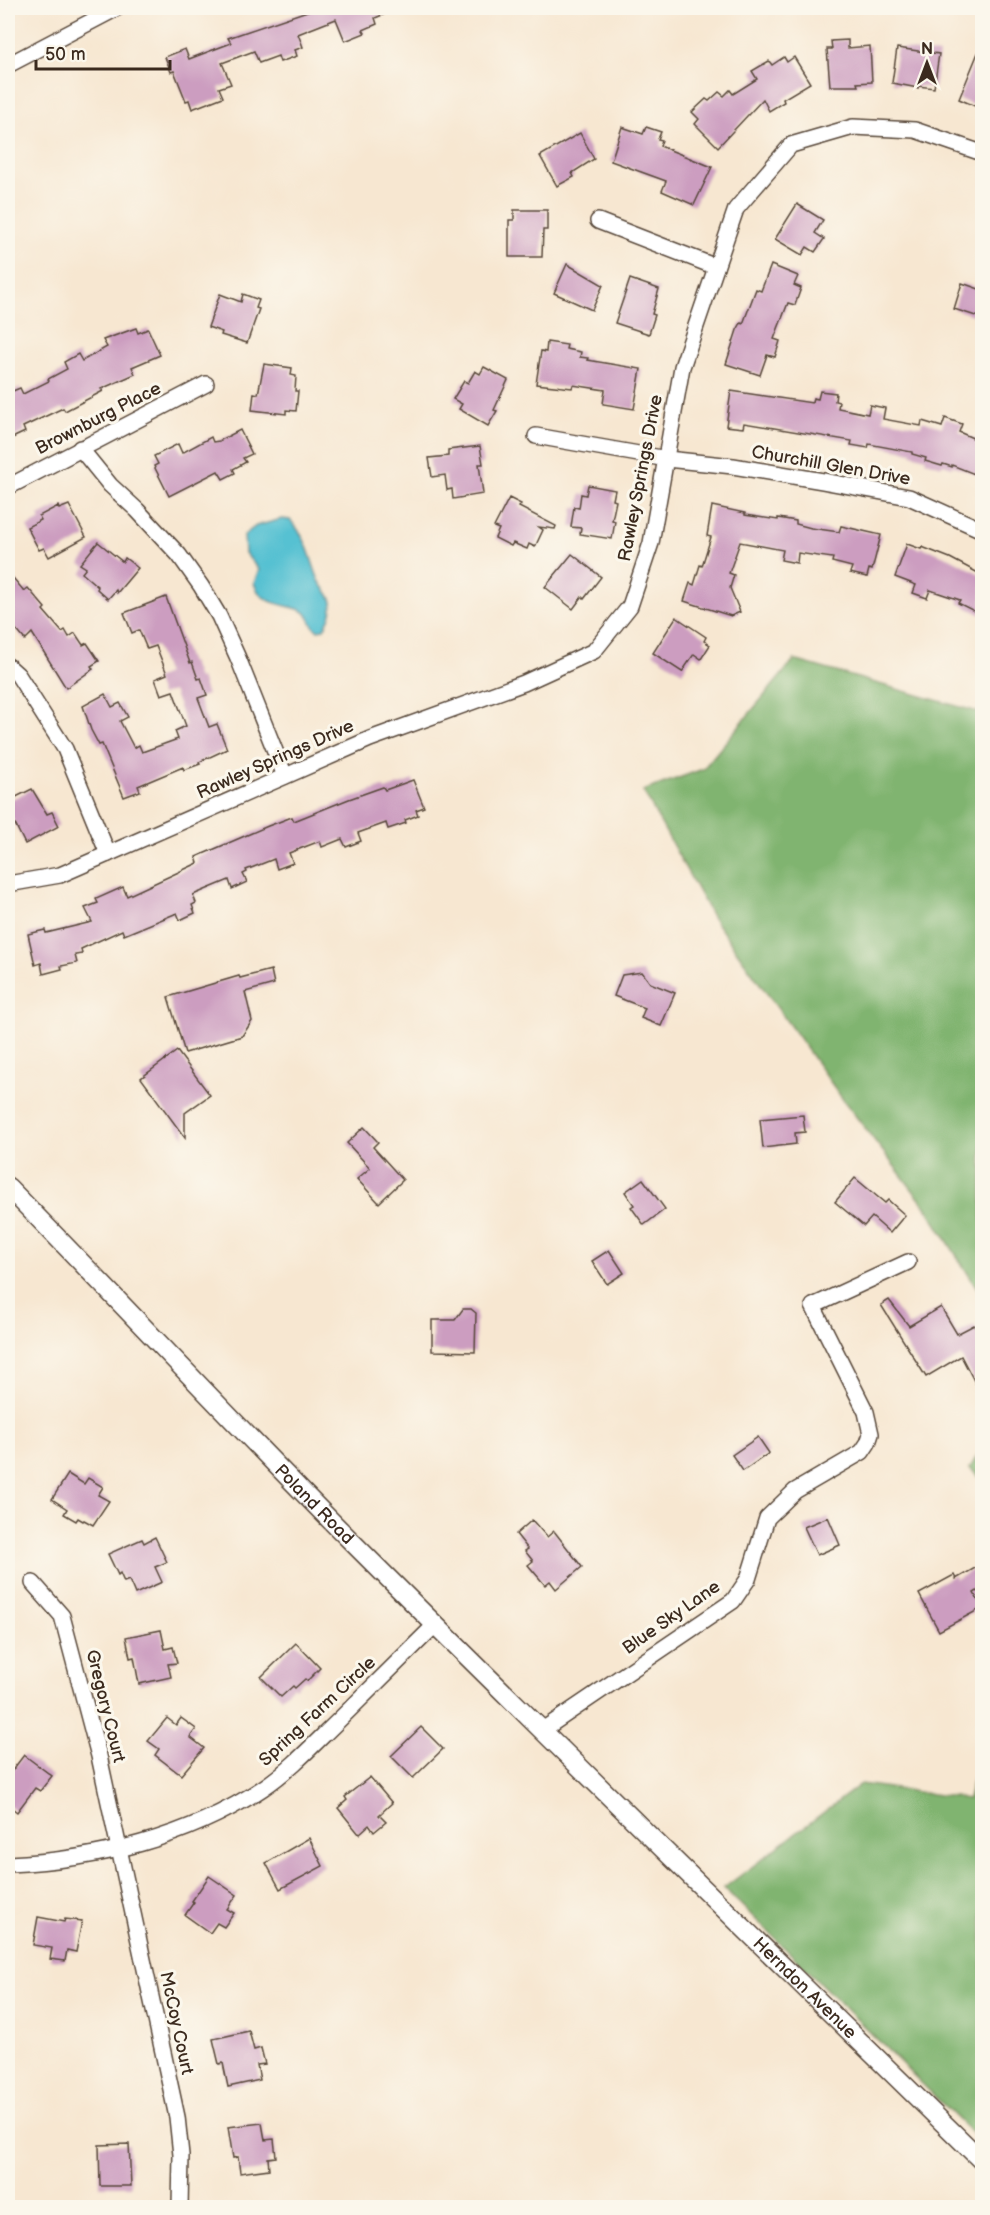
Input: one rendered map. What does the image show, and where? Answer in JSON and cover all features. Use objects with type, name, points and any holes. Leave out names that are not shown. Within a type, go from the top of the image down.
[{"type":"street","points":[[8,65],[117,8]]},
{"type":"street","name":"Rawley Springs Drive","points":[[8,884],[60,875],[370,739],[524,683],[594,651],[630,606],[651,543],[682,367],[736,209],[791,145],[853,127],[915,130],[982,153]]},
{"type":"street","points":[[598,221],[716,267]]},
{"type":"street","name":"Brownburg Place","points":[[8,487],[206,384]]},
{"type":"street","name":"Churchill Glen Drive","points":[[536,436],[667,459],[733,466],[909,497],[982,530]]},
{"type":"street","points":[[80,448],[110,485],[179,555],[201,586],[219,616],[238,658],[285,776]]},
{"type":"street","points":[[8,666],[18,675],[65,749],[108,854]]},
{"type":"street","name":"Poland Road","points":[[8,1187],[105,1285],[195,1383],[541,1731],[628,1814]]},
{"type":"street","name":"Blue Sky Lane","points":[[541,1731],[733,1600],[748,1579],[767,1518],[795,1491],[862,1452],[871,1434],[867,1412],[813,1306],[908,1262]]},
{"type":"street","name":"Gregory Court","points":[[33,1583],[62,1616],[99,1756],[119,1848]]},
{"type":"street","name":"Spring Farm Circle","points":[[8,1864],[67,1858],[156,1839],[186,1829],[227,1810],[264,1787],[295,1763],[436,1624]]},
{"type":"street","name":"Herndon Avenue","points":[[628,1814],[982,2161]]},
{"type":"street","name":"McCoy Court","points":[[119,1848],[177,2117],[181,2155],[180,2208]]},
{"type":"green space","points":[[794,660],[982,713],[982,1296],[926,1207],[844,1101],[713,918],[643,791],[703,769]]},
{"type":"green space","points":[[982,1447],[982,1480],[970,1468]]},
{"type":"green space","points":[[982,1744],[982,2143],[724,1888],[861,1784],[968,1799]]},
{"type":"water","points":[[282,519],[290,520],[301,534],[319,581],[331,598],[331,613],[324,629],[317,630],[303,611],[268,600],[262,596],[254,583],[259,570],[245,553],[244,535],[256,526]]},
{"type":"building","points":[[316,8],[400,8],[375,18],[377,24],[363,30],[365,33],[345,41],[336,19],[298,34],[303,47],[295,50],[297,56],[280,62],[278,56],[259,63],[254,51],[222,63],[231,84],[219,88],[223,97],[192,109],[165,57],[185,49],[189,59],[231,43],[228,38]]},
{"type":"building","points":[[848,40],[848,48],[870,46],[872,82],[857,83],[858,86],[830,86],[827,49],[832,49],[831,41]]},
{"type":"building","points":[[982,43],[982,109],[959,99]]},
{"type":"building","points":[[897,48],[939,54],[934,88],[918,86],[918,88],[892,83]]},
{"type":"building","points":[[784,57],[787,62],[794,57],[810,83],[783,99],[784,102],[769,111],[763,99],[718,147],[695,124],[699,119],[692,112],[706,99],[709,101],[719,92],[724,96],[730,90],[733,94],[757,79],[752,71],[769,61],[772,65]]},
{"type":"building","points":[[622,127],[643,134],[646,127],[661,132],[658,139],[662,140],[660,146],[712,167],[694,205],[662,191],[666,181],[611,161]]},
{"type":"building","points":[[580,133],[594,159],[572,173],[574,177],[557,186],[540,156]]},
{"type":"building","points":[[797,204],[823,220],[815,233],[824,239],[815,252],[807,247],[802,255],[775,239]]},
{"type":"building","points":[[514,210],[547,210],[547,230],[543,230],[542,257],[509,257],[509,220],[514,220]]},
{"type":"building","points":[[567,264],[603,285],[592,310],[554,293]]},
{"type":"building","points":[[771,265],[798,276],[794,285],[801,288],[795,305],[788,303],[774,339],[780,341],[775,357],[767,355],[760,375],[726,364],[737,330],[741,323],[743,324],[756,289],[761,291]]},
{"type":"building","points":[[630,279],[659,289],[649,334],[615,323]]},
{"type":"building","points":[[962,283],[982,290],[982,318],[954,309]]},
{"type":"building","points":[[220,294],[241,302],[243,294],[259,300],[256,308],[259,309],[247,343],[221,335],[222,332],[208,327]]},
{"type":"building","points":[[136,328],[138,333],[148,329],[160,355],[132,367],[135,374],[101,389],[103,391],[65,411],[63,408],[23,427],[25,432],[8,440],[8,393],[20,388],[23,394],[49,381],[48,379],[67,369],[64,362],[78,354],[82,361],[107,347],[103,340]]},
{"type":"building","points":[[547,342],[567,345],[566,349],[581,352],[580,357],[588,358],[587,360],[641,369],[634,409],[603,404],[605,390],[573,385],[572,388],[536,384],[541,351],[546,352]]},
{"type":"building","points":[[264,364],[292,368],[291,375],[296,376],[295,391],[298,391],[296,411],[286,410],[286,414],[252,410],[254,393],[258,394]]},
{"type":"building","points":[[484,367],[508,380],[494,410],[497,411],[488,426],[459,409],[462,404],[453,399],[464,381],[468,383],[475,371],[480,374]]},
{"type":"building","points":[[731,391],[812,403],[813,398],[818,399],[820,391],[836,393],[835,401],[839,402],[838,408],[868,414],[870,405],[885,408],[883,419],[921,426],[922,421],[942,427],[945,418],[962,424],[959,432],[982,442],[982,477],[952,465],[952,467],[943,464],[942,466],[925,461],[926,458],[912,454],[912,452],[869,444],[868,448],[851,445],[852,441],[744,423],[743,428],[726,426]]},
{"type":"building","points":[[240,430],[252,454],[243,458],[246,462],[233,469],[235,473],[223,479],[218,471],[169,496],[154,466],[158,464],[154,456],[178,444],[182,453],[211,437],[213,442],[219,441]]},
{"type":"building","points":[[480,446],[483,464],[479,464],[483,494],[453,499],[452,489],[447,490],[445,475],[432,477],[429,458],[448,456],[448,450]]},
{"type":"building","points":[[588,485],[615,490],[613,500],[616,501],[612,520],[615,521],[612,539],[580,534],[581,528],[571,527],[574,507],[579,508],[581,494],[586,495]]},
{"type":"building","points":[[509,498],[521,504],[519,507],[556,526],[555,529],[539,527],[543,530],[535,547],[529,544],[527,549],[513,543],[511,546],[495,538],[499,529],[494,527]]},
{"type":"building","points":[[69,505],[86,537],[49,557],[44,548],[39,550],[27,527],[41,520],[39,516],[58,506],[59,509]]},
{"type":"building","points":[[712,506],[745,513],[745,515],[796,521],[796,524],[811,528],[839,532],[841,526],[881,535],[872,570],[869,569],[867,577],[850,573],[852,567],[832,562],[833,558],[798,553],[797,563],[781,560],[783,550],[740,542],[729,573],[734,575],[730,588],[740,612],[731,616],[684,601],[690,583],[694,585],[711,537],[707,536]]},
{"type":"building","points":[[98,542],[123,562],[125,558],[138,568],[117,593],[116,590],[108,599],[82,573],[86,568],[80,564]]},
{"type":"building","points":[[907,544],[950,558],[982,575],[982,615],[958,603],[960,600],[930,590],[927,598],[913,593],[916,585],[895,577]]},
{"type":"building","points":[[572,554],[601,577],[573,609],[545,587]]},
{"type":"building","points":[[8,572],[24,591],[28,588],[62,632],[65,630],[69,637],[75,633],[83,645],[87,643],[99,661],[91,666],[93,669],[66,688],[32,633],[25,640],[8,620]]},
{"type":"building","points":[[166,597],[190,663],[192,662],[198,679],[201,678],[207,695],[198,698],[209,727],[217,724],[227,749],[199,762],[200,764],[184,770],[183,767],[138,786],[140,791],[124,797],[102,744],[99,745],[91,730],[83,706],[105,694],[112,707],[120,703],[128,717],[120,721],[134,748],[139,745],[142,752],[178,739],[175,731],[186,726],[173,691],[161,695],[155,679],[167,674],[156,646],[147,649],[139,630],[132,633],[124,613]]},
{"type":"building","points":[[676,617],[706,637],[704,641],[710,645],[701,659],[694,654],[682,672],[653,653]]},
{"type":"building","points":[[413,780],[424,807],[416,810],[418,815],[405,820],[406,823],[388,829],[386,823],[358,833],[361,841],[346,847],[342,839],[322,847],[320,841],[289,853],[293,863],[277,869],[274,859],[246,870],[247,872],[243,874],[247,882],[232,889],[229,880],[193,895],[196,903],[192,905],[195,913],[180,920],[177,913],[124,935],[122,930],[81,949],[82,954],[75,955],[77,963],[61,966],[62,969],[43,974],[41,963],[35,965],[28,934],[45,930],[46,933],[92,922],[85,908],[98,903],[96,899],[123,887],[127,896],[198,863],[196,857],[268,826],[292,817],[294,821],[383,787],[385,790]]},
{"type":"building","points":[[32,789],[47,814],[52,812],[59,826],[25,844],[8,810],[8,801]]},
{"type":"building","points":[[271,970],[274,984],[245,992],[252,1021],[242,1036],[185,1053],[168,997],[239,976],[240,978]]},
{"type":"building","points":[[642,972],[650,983],[675,993],[661,1026],[641,1018],[645,1008],[614,996],[622,975]]},
{"type":"building","points":[[177,1051],[210,1095],[185,1113],[185,1138],[141,1078]]},
{"type":"building","points":[[803,1115],[805,1132],[795,1133],[796,1144],[763,1148],[760,1119]]},
{"type":"building","points":[[364,1127],[378,1142],[373,1147],[403,1180],[379,1203],[357,1179],[370,1168],[347,1143]]},
{"type":"building","points":[[855,1178],[885,1203],[888,1200],[905,1215],[890,1233],[872,1217],[864,1226],[835,1202]]},
{"type":"building","points":[[643,1179],[665,1209],[644,1225],[631,1207],[634,1205],[625,1192]]},
{"type":"building","points":[[609,1250],[624,1273],[607,1284],[592,1261]]},
{"type":"building","points":[[889,1300],[909,1326],[941,1307],[957,1334],[974,1325],[981,1338],[978,1340],[982,1348],[982,1396],[961,1356],[926,1377],[881,1305]]},
{"type":"building","points":[[463,1309],[471,1309],[476,1313],[475,1352],[432,1351],[432,1320],[455,1320]]},
{"type":"building","points":[[758,1437],[769,1453],[743,1471],[732,1455]]},
{"type":"building","points":[[68,1474],[84,1484],[88,1478],[103,1487],[98,1495],[109,1501],[93,1525],[78,1518],[76,1521],[64,1514],[67,1509],[52,1499]]},
{"type":"building","points":[[828,1517],[840,1545],[817,1555],[804,1527]]},
{"type":"building","points":[[532,1520],[547,1537],[554,1531],[582,1567],[556,1589],[550,1581],[545,1585],[528,1565],[533,1561],[525,1551],[528,1549],[516,1534]]},
{"type":"building","points":[[155,1537],[167,1562],[155,1567],[162,1582],[135,1594],[129,1580],[124,1582],[120,1573],[118,1575],[108,1554],[142,1539],[144,1543]]},
{"type":"building","points":[[982,1564],[982,1588],[974,1593],[982,1608],[939,1631],[919,1594],[954,1575],[956,1579]]},
{"type":"building","points":[[161,1630],[165,1649],[173,1647],[177,1663],[168,1664],[171,1677],[139,1684],[134,1657],[130,1658],[126,1637]]},
{"type":"building","points":[[296,1643],[320,1668],[307,1681],[305,1679],[295,1688],[293,1686],[281,1697],[261,1677]]},
{"type":"building","points":[[167,1718],[176,1725],[181,1718],[196,1729],[190,1737],[204,1748],[181,1775],[155,1755],[159,1749],[148,1741]]},
{"type":"building","points":[[421,1727],[443,1749],[413,1778],[391,1756]]},
{"type":"building","points":[[24,1755],[52,1776],[40,1791],[35,1788],[17,1812],[8,1805],[8,1776]]},
{"type":"building","points":[[370,1777],[392,1803],[379,1815],[386,1822],[374,1832],[369,1825],[359,1834],[338,1808],[347,1800],[345,1797]]},
{"type":"building","points":[[309,1838],[323,1866],[280,1889],[266,1863]]},
{"type":"building","points":[[209,1876],[237,1895],[227,1909],[234,1913],[224,1927],[217,1923],[210,1933],[185,1915]]},
{"type":"building","points":[[38,1917],[64,1922],[65,1919],[82,1921],[76,1952],[67,1950],[65,1961],[50,1959],[52,1948],[33,1945]]},
{"type":"building","points":[[249,2031],[254,2050],[261,2048],[265,2064],[257,2065],[260,2080],[228,2087],[223,2063],[219,2064],[213,2039]]},
{"type":"building","points":[[262,2123],[265,2140],[274,2139],[276,2157],[268,2158],[269,2169],[240,2173],[238,2157],[233,2158],[228,2127]]},
{"type":"building","points":[[129,2144],[131,2186],[100,2186],[99,2145]]}]
